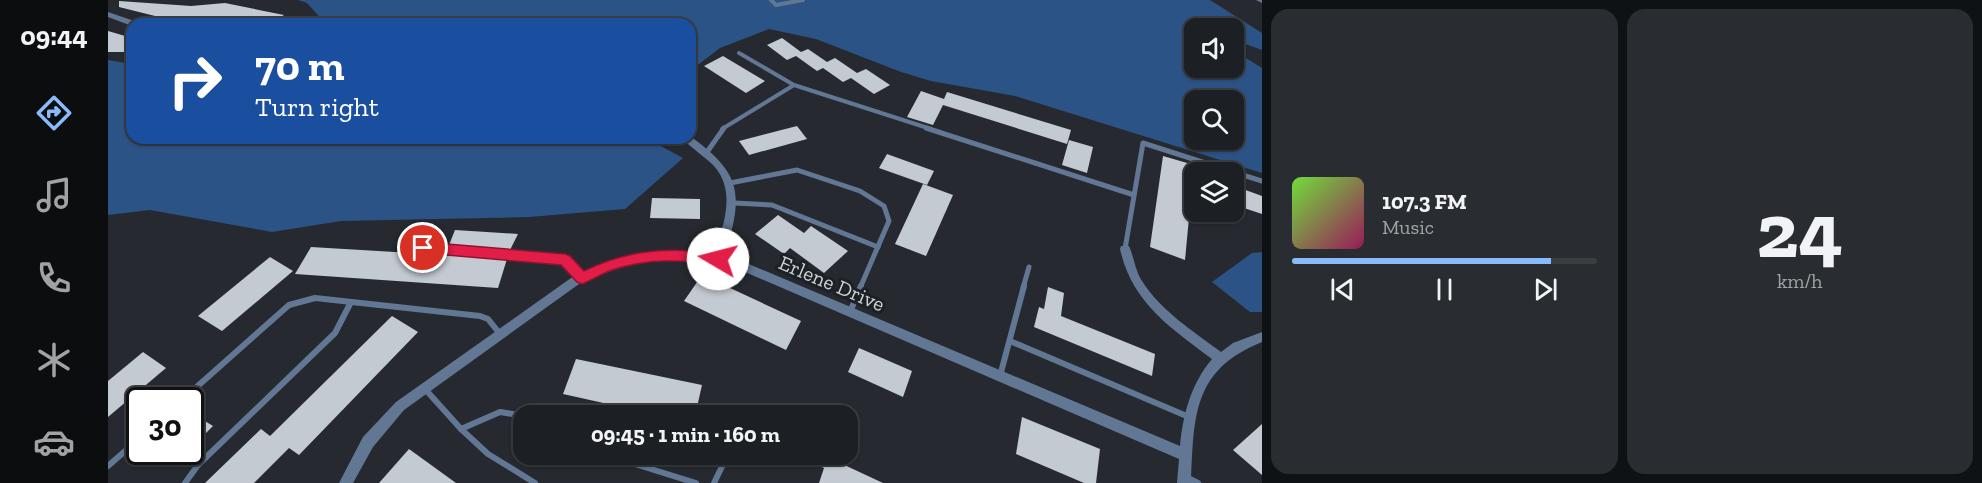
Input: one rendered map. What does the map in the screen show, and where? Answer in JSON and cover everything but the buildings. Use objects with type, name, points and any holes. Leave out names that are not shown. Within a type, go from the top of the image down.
[{"type":"street","points":[[108,14],[126,21]]},
{"type":"street","points":[[696,144],[707,152],[725,171],[734,203],[718,259]]},
{"type":"street","points":[[1125,249],[1127,266],[1140,289],[1159,309],[1221,358]]},
{"type":"street","name":"Erlene Drive","points":[[346,483],[368,442],[384,422],[424,387],[582,278],[608,265],[650,255],[674,254],[718,259],[740,265],[1186,455]]},
{"type":"street","points":[[1184,480],[1189,417],[1194,396],[1204,377],[1221,358],[1232,350],[1262,338]]},
{"type":"lane","points":[[771,0],[776,6],[802,0]]},
{"type":"lane","points":[[739,52],[794,85],[1134,195]]},
{"type":"lane","points":[[707,152],[722,129],[794,85]]},
{"type":"lane","points":[[1125,249],[1143,143],[1262,182]]},
{"type":"lane","points":[[730,183],[797,170],[860,191],[878,200],[888,213],[889,221],[850,312]]},
{"type":"lane","points":[[734,203],[772,205],[878,247]]},
{"type":"lane","points":[[423,248],[565,260],[582,278]]},
{"type":"lane","points":[[1000,376],[1029,267]]},
{"type":"lane","points":[[197,387],[290,305],[301,300],[315,298],[480,316],[488,320],[500,334]]},
{"type":"lane","points":[[185,483],[198,465],[335,333],[351,302]]},
{"type":"lane","points":[[1010,341],[1189,417]]},
{"type":"lane","points":[[424,387],[461,429],[488,454],[535,483]]},
{"type":"lane","points":[[461,429],[497,411],[513,411]]},
{"type":"lane","points":[[108,466],[126,450]]},
{"type":"lane","points":[[637,465],[680,476],[696,483]]},
{"type":"lane","points":[[714,483],[723,465]]},
{"type":"lane","points":[[1184,480],[1198,483]]},
{"type":"shaded area","points":[[298,0],[1210,0],[1238,18],[1184,18],[1184,78],[1244,78],[1244,57],[1262,68],[1262,173],[1244,167],[1244,162],[1227,162],[1188,150],[1244,150],[1244,90],[1184,90],[1184,149],[1015,96],[931,81],[901,72],[816,39],[769,29],[720,48],[696,66],[696,18],[321,18],[307,3]]},
{"type":"shaded area","points":[[1244,22],[1262,33],[1262,50],[1244,43]]},
{"type":"shaded area","points":[[108,60],[126,63],[126,144],[657,144],[683,158],[625,209],[529,217],[341,221],[272,232],[150,210],[108,215]]},
{"type":"shaded area","points":[[1262,252],[1262,312],[1250,312],[1212,282],[1252,253]]},
{"type":"route","points":[[423,248],[565,260],[582,278],[608,265],[650,255],[698,255],[718,259]]}]
